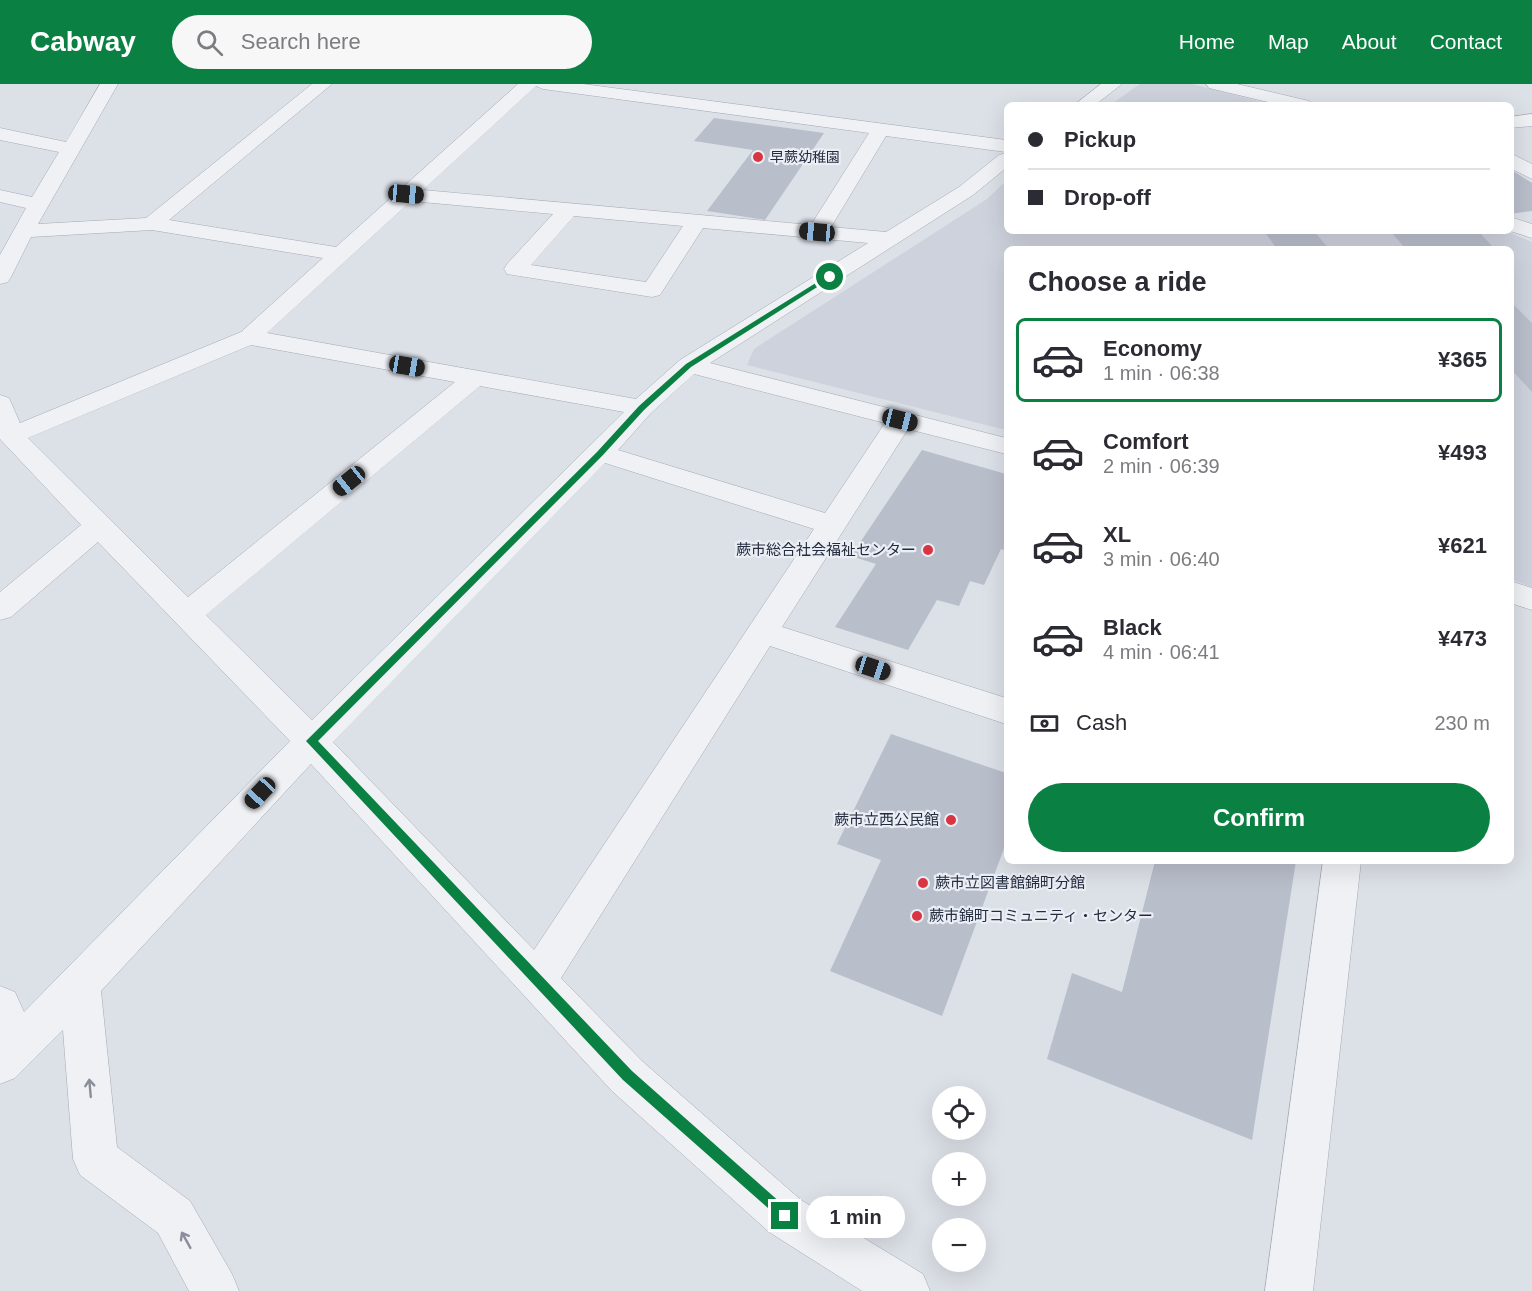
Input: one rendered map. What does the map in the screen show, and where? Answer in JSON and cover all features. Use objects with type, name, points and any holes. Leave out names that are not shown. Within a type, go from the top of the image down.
[{"type":"street","points":[[0,278],[23,231],[109,84]]},
{"type":"street","points":[[152,224],[323,84]]},
{"type":"street","points":[[528,84],[249,337],[6,419],[99,525],[311,741],[627,1076],[785,1216],[906,1291]]},
{"type":"street","points":[[543,84],[1004,146]]},
{"type":"street","points":[[681,102],[698,84]]},
{"type":"street","points":[[1087,102],[1113,84]]},
{"type":"street","points":[[1223,86],[1263,84]]},
{"type":"street","points":[[1223,86],[1290,102]]},
{"type":"street","points":[[1514,122],[1532,120]]},
{"type":"street","points":[[817,232],[881,129]]},
{"type":"street","points":[[0,134],[71,149]]},
{"type":"street","points":[[6,1053],[81,985],[311,741],[600,453],[642,408],[689,365],[966,191],[1004,161]]},
{"type":"street","points":[[1514,162],[1532,173]]},
{"type":"street","points":[[406,194],[890,239]]},
{"type":"street","points":[[0,196],[38,205]]},
{"type":"street","points":[[569,209],[515,269],[652,290],[698,221]]},
{"type":"street","points":[[23,231],[152,224],[340,254]]},
{"type":"street","points":[[1514,225],[1532,232]]},
{"type":"street","points":[[249,337],[642,408]]},
{"type":"street","points":[[689,365],[1004,446]]},
{"type":"street","points":[[187,614],[475,378]]},
{"type":"street","points":[[537,980],[900,420]]},
{"type":"street","points":[[600,453],[831,525]]},
{"type":"street","points":[[0,609],[99,525]]},
{"type":"street","points":[[1514,592],[1532,599]]},
{"type":"street","points":[[762,632],[1004,710]]},
{"type":"street","points":[[1289,1291],[1342,864]]},
{"type":"street","points":[[81,985],[96,1159],[174,1217],[215,1291]]},
{"type":"street","points":[[0,1005],[6,1053]]},
{"type":"shaded area","points":[[1140,84],[1192,84],[1261,102],[1114,102]]},
{"type":"shaded area","points":[[1004,183],[1004,234],[1512,234],[1532,242],[1532,587],[1514,580],[1514,246],[1004,246],[1004,429],[747,365],[754,349],[987,199]]},
{"type":"building","points":[[714,118],[824,133],[765,220],[707,211],[753,150],[694,141]]},
{"type":"building","points":[[1514,172],[1532,183],[1532,211],[1514,213]]},
{"type":"building","points":[[1266,234],[1316,234],[1326,246],[1275,246]]},
{"type":"building","points":[[1393,234],[1481,234],[1492,246],[1403,246]]},
{"type":"building","points":[[1514,305],[1532,323],[1532,392],[1514,372]]},
{"type":"building","name":"蕨市総合社会福祉センター","points":[[922,450],[1004,473],[1004,550],[1001,549],[984,585],[970,581],[959,606],[937,600],[908,650],[835,627],[876,564],[851,556]]},
{"type":"building","name":"蕨市錦町コミュニティ・センター","points":[[891,734],[1004,772],[1004,848],[942,1016],[830,971],[881,860],[837,844]]},
{"type":"building","points":[[1154,864],[1296,864],[1252,1140],[1047,1059],[1072,973],[1122,992]]},
{"type":"place","name":"早蕨幼稚園","points":[[758,157]]},
{"type":"place","name":"蕨市総合社会福祉センター","points":[[928,550]]},
{"type":"place","name":"蕨市立西公民館","points":[[951,820]]},
{"type":"place","name":"蕨市立図書館錦町分館","points":[[923,883]]},
{"type":"place","name":"蕨市錦町コミュニティ・センター","points":[[917,916]]},
{"type":"route","points":[[785,1216],[627,1076],[311,741],[600,453],[642,408],[689,365],[830,277]]}]
